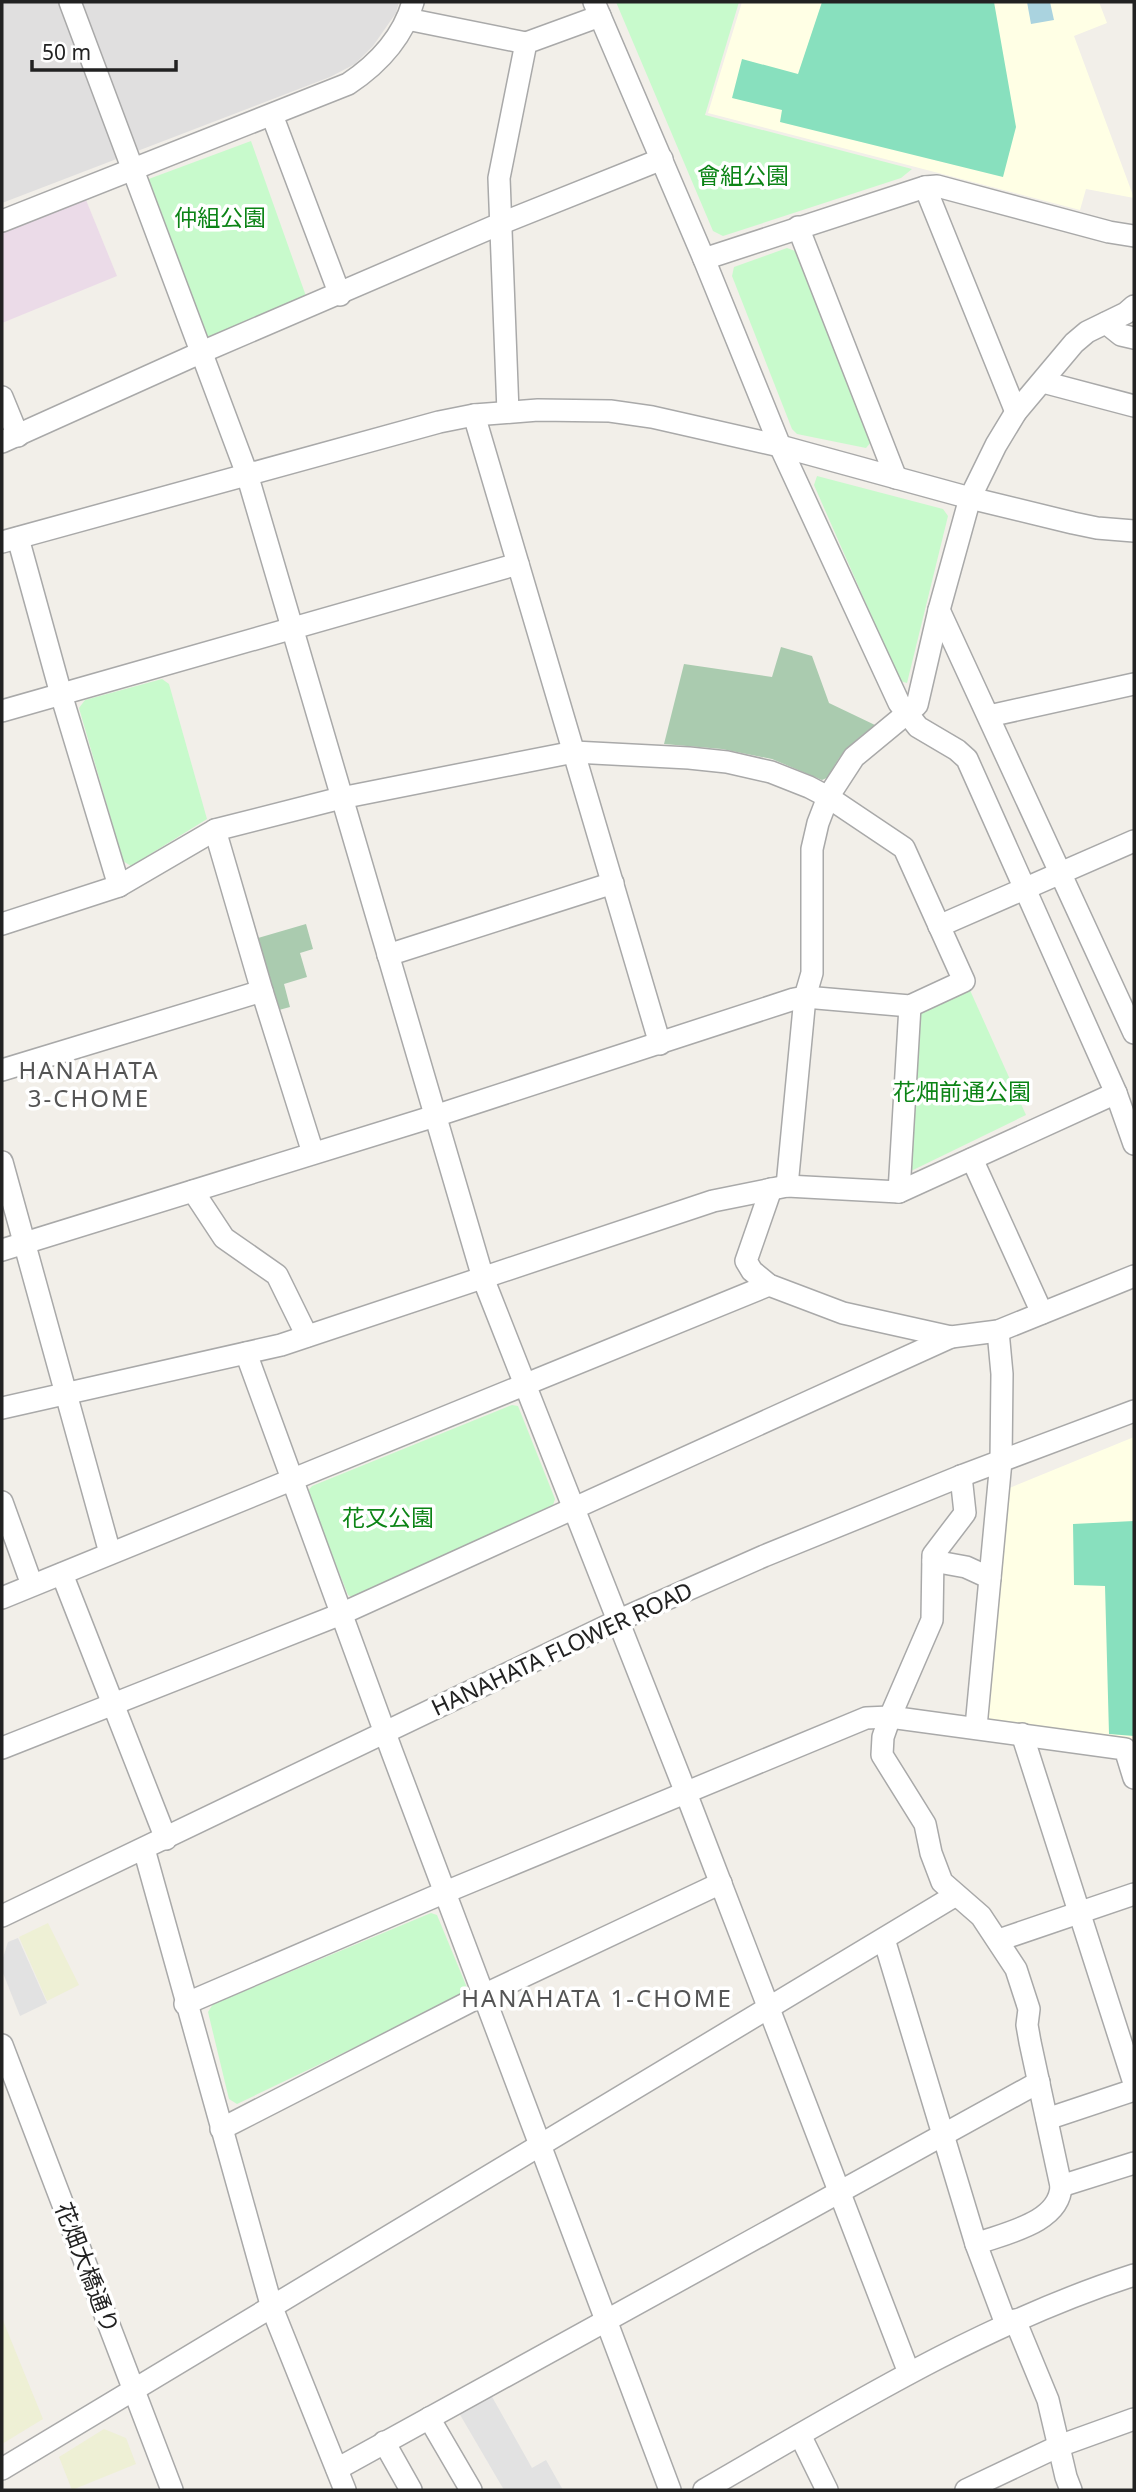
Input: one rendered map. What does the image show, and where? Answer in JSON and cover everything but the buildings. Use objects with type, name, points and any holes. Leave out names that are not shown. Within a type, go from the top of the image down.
[{"type":"street","points":[[70,2],[247,474],[483,1278],[686,1793],[909,2373]]},
{"type":"street","points":[[2,221],[348,84],[362,75],[388,50],[410,10],[526,43],[597,9],[704,259],[780,446],[899,703],[918,727],[967,759],[1116,1093],[1134,1144]]},
{"type":"street","points":[[508,412],[499,178],[526,43]]},
{"type":"street","points":[[272,115],[340,295]]},
{"type":"street","points":[[2,397],[10,439],[202,352],[340,295],[502,223],[662,159]]},
{"type":"street","points":[[704,259],[925,187],[937,187],[1109,232],[1134,236]]},
{"type":"street","points":[[925,187],[1016,412]]},
{"type":"street","points":[[798,227],[896,478]]},
{"type":"street","points":[[951,1337],[843,1313],[769,1285],[752,1271],[746,1261],[779,1188],[805,997],[811,973],[812,849],[828,797],[853,757],[917,705],[939,610],[970,498],[996,444],[1016,412],[1074,343],[1087,331],[1126,313],[1134,306]]},
{"type":"street","points":[[1106,323],[1121,335],[1134,338]]},
{"type":"street","points":[[1042,382],[1134,406]]},
{"type":"street","points":[[119,886],[61,694],[10,540],[379,437],[474,415],[538,410],[610,411],[680,422],[780,446],[970,498],[1097,528],[1134,531]]},
{"type":"street","points":[[474,415],[660,1044]]},
{"type":"street","points":[[2,711],[518,564]]},
{"type":"street","points":[[939,610],[1134,1033]]},
{"type":"street","points":[[989,716],[1134,684]]},
{"type":"street","points":[[2,924],[119,886],[215,830],[341,798],[574,752],[689,758],[727,762],[771,772],[828,797],[904,848],[964,981],[910,1006],[805,997],[435,1116],[2,1250]]},
{"type":"street","points":[[215,830],[313,1153]]},
{"type":"street","points":[[939,926],[1134,841]]},
{"type":"street","points":[[388,955],[613,883]]},
{"type":"street","points":[[2,1070],[262,991]]},
{"type":"street","points":[[899,1192],[910,1006]]},
{"type":"street","points":[[2,1408],[246,1353],[307,1336],[713,1201],[779,1188],[899,1192],[1116,1093]]},
{"type":"street","points":[[972,1159],[1042,1312]]},
{"type":"street","points":[[2,1161],[110,1553]]},
{"type":"street","points":[[193,1191],[224,1238],[277,1275],[307,1336]]},
{"type":"street","points":[[2,1748],[341,1614],[951,1337],[998,1331],[1134,1276]]},
{"type":"street","points":[[2,1598],[769,1285]]},
{"type":"street","points":[[976,1727],[1001,1461],[1002,1374],[998,1331]]},
{"type":"street","points":[[246,1353],[445,1893],[670,2490]]},
{"type":"street","name":"HANAHATA FLOWER ROAD","points":[[2,1916],[617,1621],[764,1556],[961,1476],[1134,1411]]},
{"type":"street","points":[[961,1476],[965,1513],[933,1555],[932,1620],[890,1717],[883,1737],[882,1755],[925,1824],[931,1853],[951,1898],[981,1916],[1016,1969],[1029,2009],[1027,2025],[1061,2186],[1061,2196],[1050,2213],[1039,2220],[975,2244]]},
{"type":"street","points":[[2,1502],[32,1586]]},
{"type":"street","points":[[933,1561],[967,1567],[990,1578]]},
{"type":"street","points":[[62,1574],[166,1839]]},
{"type":"street","points":[[185,2004],[866,1718],[890,1717],[976,1727],[1125,1749],[1134,1778]]},
{"type":"street","points":[[1022,1734],[1134,2083]]},
{"type":"street","points":[[144,1849],[271,2308],[345,2490]]},
{"type":"street","points":[[220,2129],[484,1995],[721,1883]]},
{"type":"street","points":[[999,1940],[1134,1894]]},
{"type":"street","points":[[2,2469],[951,1898]]},
{"type":"street","points":[[884,1939],[975,2244],[1048,2400],[1071,2490]]},
{"type":"street","name":"花畑大橋通り","points":[[2,2045],[9,2087],[172,2490]]},
{"type":"street","points":[[337,2469],[1039,2082]]},
{"type":"street","points":[[1048,2119],[1134,2090]]},
{"type":"street","points":[[1061,2186],[1134,2162]]},
{"type":"street","points":[[704,2490],[909,2373],[1010,2322],[1134,2276]]},
{"type":"street","points":[[429,2418],[471,2490]]},
{"type":"street","points":[[966,2490],[1059,2446],[1134,2419]]},
{"type":"street","points":[[800,2435],[827,2490]]},
{"type":"street","points":[[384,2442],[411,2490]]},
{"type":"shaded area","points":[[2,2],[399,2],[396,13],[373,46],[355,64],[330,77],[2,203]]},
{"type":"shaded area","points":[[742,2],[1099,2],[1107,23],[1074,36],[1134,198],[1086,189],[1080,210],[708,113]]},
{"type":"shaded area","points":[[86,200],[117,276],[2,323],[2,233]]},
{"type":"shaded area","points":[[781,647],[812,656],[829,703],[875,725],[842,754],[829,777],[822,780],[772,759],[722,749],[664,744],[684,664],[772,677]]},
{"type":"shaded area","points":[[306,924],[313,949],[300,953],[307,977],[284,984],[290,1007],[279,1010],[258,938]]},
{"type":"shaded area","points":[[1134,1437],[1134,1741],[991,1720],[985,1712],[1007,1489]]},
{"type":"shaded area","points":[[48,1923],[79,1985],[47,2001],[19,1937]]},
{"type":"shaded area","points":[[18,1938],[47,2003],[20,2016],[3,1973],[2,1961],[8,1942]]},
{"type":"shaded area","points":[[2,2318],[43,2419],[2,2444]]},
{"type":"shaded area","points":[[491,2395],[532,2468],[546,2460],[563,2490],[504,2490],[459,2413]]},
{"type":"shaded area","points":[[104,2429],[126,2438],[136,2464],[72,2490],[59,2457]]},
{"type":"green space","name":"會組公園","points":[[616,2],[739,2],[705,115],[912,169],[901,178],[723,236],[713,231]]},
{"type":"green space","points":[[822,2],[994,2],[1016,127],[1003,177],[780,122],[782,110],[732,98],[742,59],[798,74]]},
{"type":"green space","name":"仲組公園","points":[[251,141],[307,299],[213,341],[204,335],[146,180]]},
{"type":"green space","points":[[787,248],[795,251],[872,441],[866,448],[797,434],[792,429],[732,276],[734,267]]},
{"type":"green space","points":[[817,476],[943,509],[948,516],[907,683],[900,681],[814,485]]},
{"type":"green space","points":[[162,679],[169,684],[207,819],[131,866],[123,861],[79,708],[85,700]]},
{"type":"green space","name":"花畑前通公園","points":[[969,988],[1026,1115],[911,1171],[917,1015]]},
{"type":"green space","name":"花又公園","points":[[512,1405],[518,1406],[555,1499],[553,1505],[354,1598],[348,1595],[307,1492],[312,1486]]},
{"type":"green space","points":[[1134,1521],[1134,1736],[1109,1734],[1105,1586],[1074,1585],[1073,1524]]},
{"type":"green space","points":[[431,1913],[437,1915],[468,1990],[464,1995],[237,2104],[229,2099],[208,2012],[213,2004]]},
{"type":"water","points":[[1027,2],[1050,2],[1054,20],[1031,24]]},
{"type":"district","name":"HANAHATA 3-CHOME","points":[[89,1085]]},
{"type":"district","name":"HANAHATA 1-CHOME","points":[[597,1999]]}]
